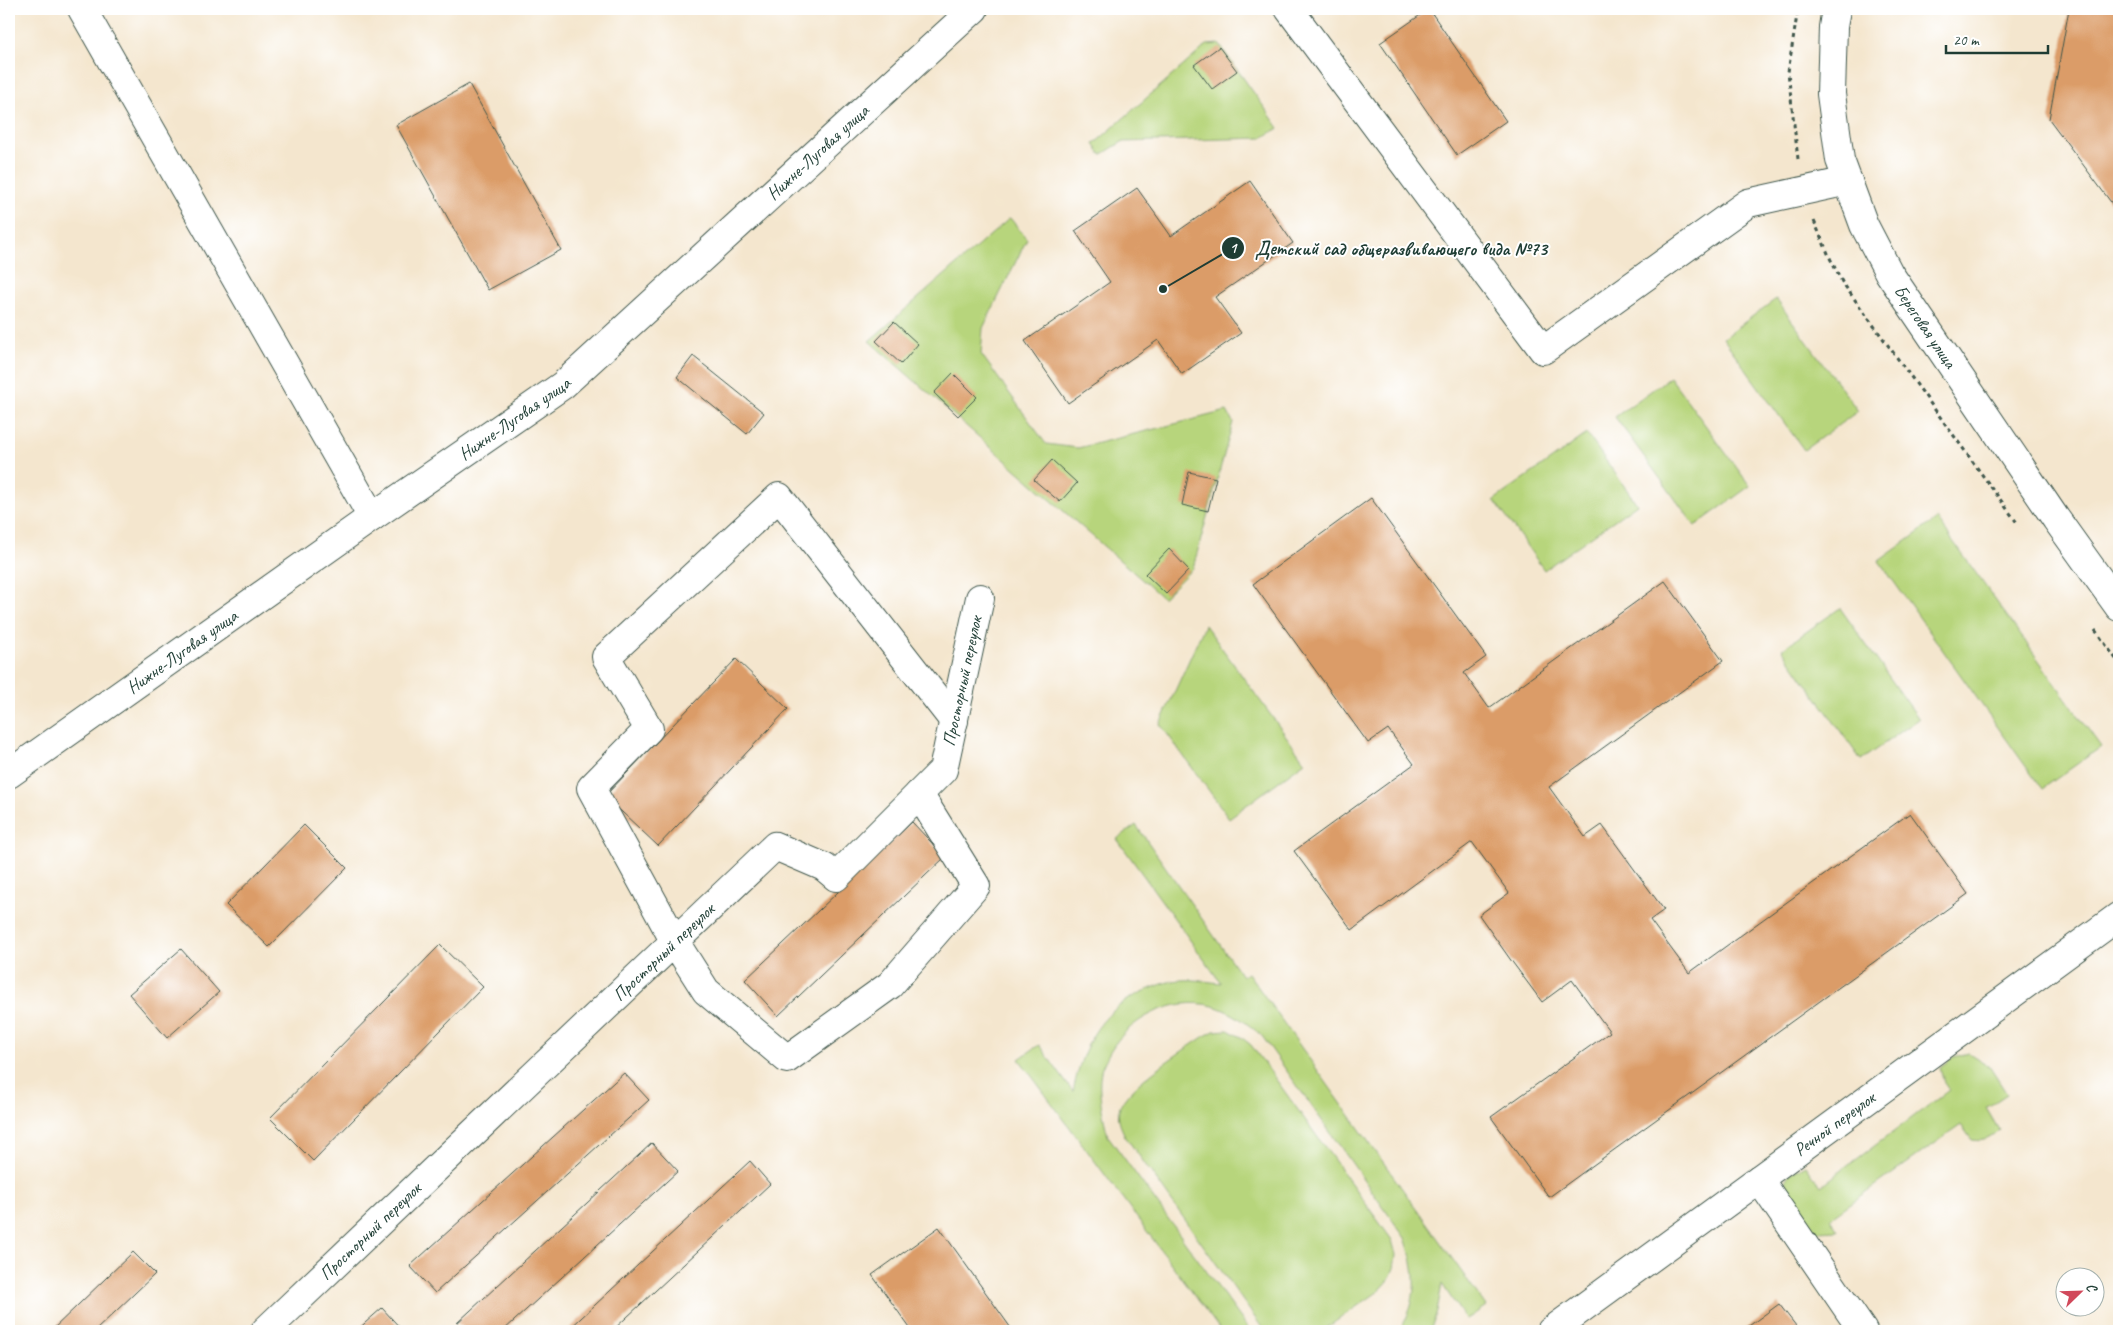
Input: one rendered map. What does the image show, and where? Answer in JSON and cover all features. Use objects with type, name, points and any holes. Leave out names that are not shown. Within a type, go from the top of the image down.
[{"type":"street","points":[[82,9],[372,517]]},
{"type":"street","name":"Нижне-Луговая улица","points":[[9,774],[372,517],[563,385],[974,9]]},
{"type":"street","points":[[1289,9],[1543,350],[1748,203],[1848,181]]},
{"type":"street","name":"Береговая улица","points":[[1836,9],[1833,27],[1831,94],[1840,160],[1864,225],[1889,273],[2050,511],[2119,607]]},
{"type":"street","points":[[919,794],[976,886],[890,985],[788,1059],[706,991],[675,942],[591,788],[649,729],[606,657],[779,497],[954,721]]},
{"type":"street","name":"Просторный переулок","points":[[265,1331],[775,846],[824,867],[836,877],[943,770],[980,598]]},
{"type":"street","name":"Речной переулок","points":[[1551,1331],[2119,916]]},
{"type":"street","points":[[1758,1179],[1863,1331]]},
{"type":"green space","points":[[1219,44],[1279,128],[1262,138],[1122,142],[1101,155],[1094,144],[1207,45]]},
{"type":"green space","points":[[1010,218],[1027,239],[983,328],[981,354],[1046,444],[1078,448],[1227,411],[1233,422],[1193,568],[1163,598],[869,341]]},
{"type":"green space","points":[[1776,299],[1858,411],[1804,450],[1723,338]]},
{"type":"green space","points":[[1670,377],[1750,486],[1695,526],[1615,417]]},
{"type":"green space","points":[[1587,434],[1637,504],[1544,570],[1494,500]]},
{"type":"green space","points":[[1937,519],[2101,747],[2042,789],[1879,561]]},
{"type":"green space","points":[[1840,608],[1919,719],[1861,760],[1782,649]]},
{"type":"green space","points":[[1205,625],[1305,762],[1229,818],[1160,724]]},
{"type":"green space","points":[[1136,825],[1242,976],[1248,973],[1486,1306],[1466,1320],[1442,1284],[1437,1312],[1430,1331],[1400,1331],[1410,1308],[1414,1286],[1412,1263],[1405,1238],[1262,1036],[1245,1022],[1220,1008],[1198,1004],[1182,1004],[1152,1014],[1138,1022],[1115,1044],[1101,1071],[1100,1095],[1108,1136],[1250,1331],[1221,1331],[1019,1059],[1039,1045],[1073,1092],[1077,1074],[1089,1042],[1108,1016],[1120,1005],[1135,996],[1171,981],[1192,980],[1221,983],[1117,839]]},
{"type":"green space","points":[[1228,1030],[1251,1045],[1392,1240],[1396,1255],[1394,1268],[1389,1280],[1379,1291],[1322,1331],[1267,1331],[1263,1329],[1125,1136],[1120,1123],[1119,1110],[1123,1101],[1143,1080],[1203,1037],[1214,1031]]},
{"type":"green space","points":[[1969,1053],[1989,1066],[2007,1094],[1986,1108],[1999,1130],[1996,1133],[1987,1139],[1980,1141],[1972,1140],[1961,1125],[1830,1218],[1838,1231],[1816,1232],[1789,1215],[1781,1188],[1791,1173],[1806,1165],[1821,1186],[1949,1090],[1944,1083],[1940,1067],[1953,1057]]},
{"type":"building","points":[[1429,9],[1506,121],[1457,155],[1380,43]]},
{"type":"building","points":[[1655,9],[1674,9],[1674,12]]},
{"type":"building","points":[[2069,9],[2119,9],[2119,213],[2049,119]]},
{"type":"building","points":[[1219,47],[1237,71],[1212,89],[1194,65]]},
{"type":"building","points":[[469,84],[561,250],[488,290],[396,125]]},
{"type":"building","points":[[1250,181],[1293,243],[1215,297],[1241,333],[1182,374],[1158,340],[1068,403],[1025,341],[1110,282],[1075,231],[1137,188],[1171,236]]},
{"type":"building","points":[[894,322],[918,344],[901,364],[876,341]]},
{"type":"building","points":[[693,356],[764,413],[747,434],[677,377]]},
{"type":"building","points":[[953,373],[977,397],[958,416],[934,393]]},
{"type":"building","points":[[1052,460],[1077,483],[1060,502],[1034,480]]},
{"type":"building","points":[[1189,472],[1216,478],[1208,511],[1182,505]]},
{"type":"building","points":[[1371,498],[1486,657],[1464,673],[1489,708],[1665,581],[1723,661],[1549,787],[1585,837],[1602,825],[1664,910],[1650,920],[1689,973],[1910,813],[1968,894],[1549,1197],[1491,1117],[1610,1032],[1572,980],[1542,1002],[1510,959],[1479,915],[1509,893],[1472,842],[1352,930],[1294,851],[1414,764],[1388,729],[1368,743],[1253,584]]},
{"type":"building","points":[[1169,549],[1189,570],[1166,594],[1145,574]]},
{"type":"building","points":[[736,659],[788,709],[658,846],[605,796]]},
{"type":"building","points":[[912,822],[945,857],[778,1016],[745,980]]},
{"type":"building","points":[[304,825],[347,868],[269,947],[226,905]]},
{"type":"building","points":[[440,945],[483,987],[313,1161],[270,1118]]},
{"type":"building","points":[[181,949],[219,992],[167,1038],[129,994]]},
{"type":"building","points":[[624,1073],[649,1100],[435,1293],[410,1266]]},
{"type":"building","points":[[652,1143],[678,1171],[503,1331],[465,1331],[457,1323]]},
{"type":"building","points":[[750,1161],[770,1184],[612,1331],[567,1331]]},
{"type":"building","points":[[939,1227],[1013,1331],[912,1331],[872,1275]]},
{"type":"building","points":[[133,1252],[155,1274],[95,1331],[51,1331]]},
{"type":"building","points":[[1779,1304],[1800,1331],[1742,1331]]},
{"type":"building","points":[[382,1308],[403,1331],[356,1331]]},
{"type":"place","name":"Детский сад общеразвивающего вида №73","points":[[1163,289]]}]
